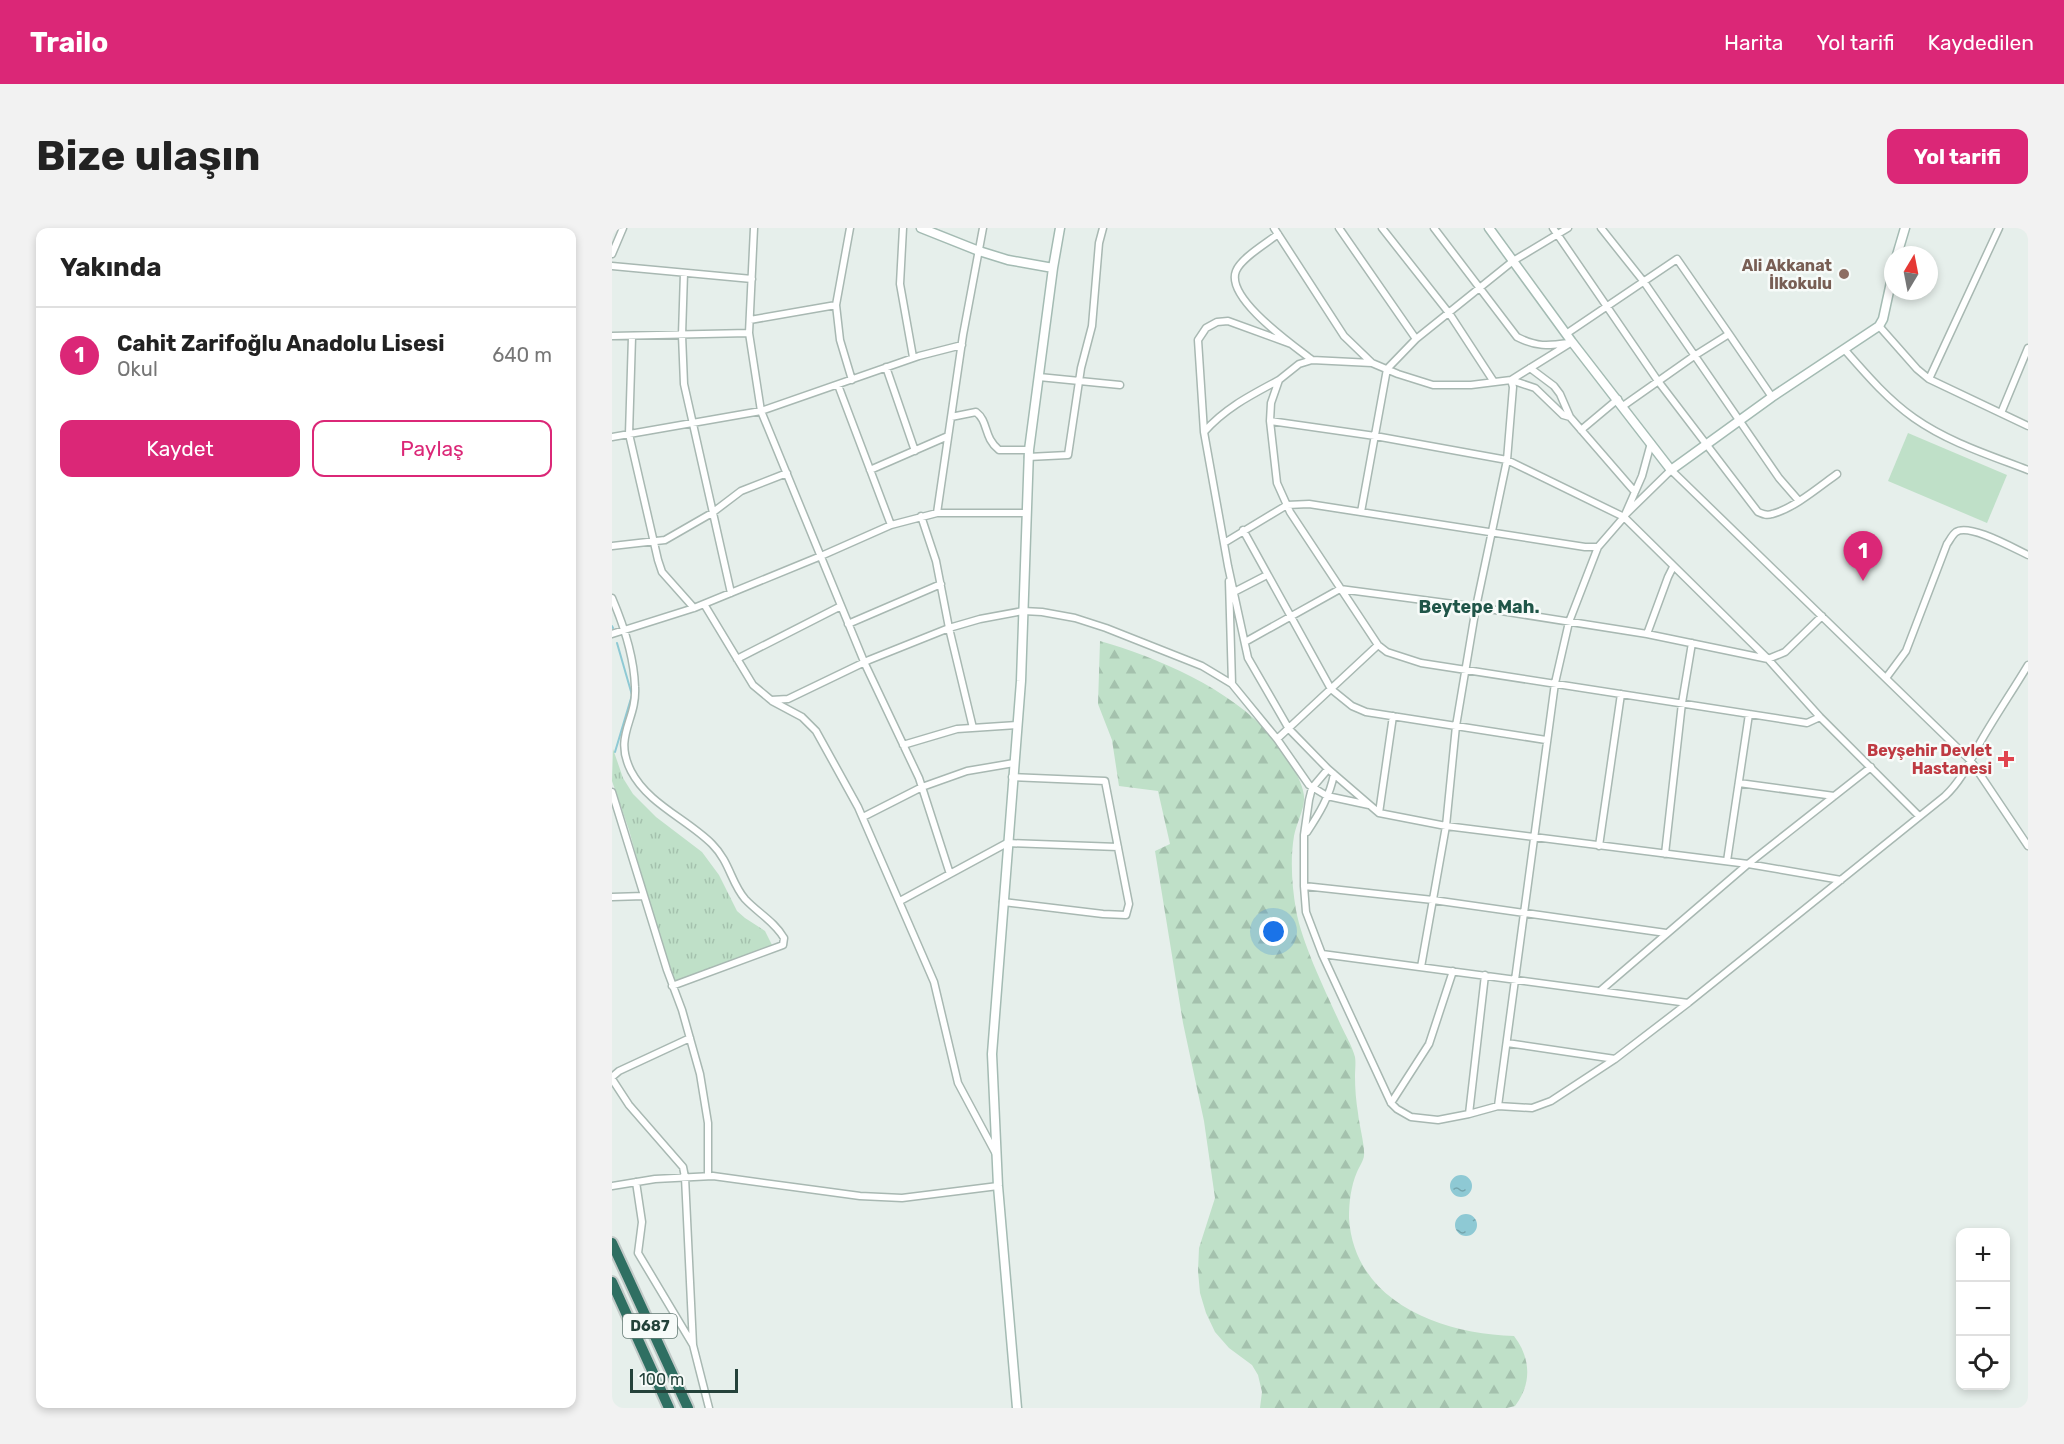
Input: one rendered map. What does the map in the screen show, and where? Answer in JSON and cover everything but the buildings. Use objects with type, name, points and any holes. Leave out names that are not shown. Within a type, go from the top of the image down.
[{"type":"highway","name":"D687","points":[[612,1243],[688,1408]]},
{"type":"highway","name":"D687","points":[[612,1282],[669,1408]]},
{"type":"street","points":[[612,254],[623,228]]},
{"type":"street","points":[[754,228],[750,333],[761,411],[865,664],[922,787],[950,874]]},
{"type":"street","points":[[850,228],[836,305],[840,340],[852,380]]},
{"type":"street","points":[[903,228],[900,285],[913,357]]},
{"type":"street","points":[[921,228],[1008,260],[1053,268]]},
{"type":"street","points":[[937,513],[962,345],[983,228]]},
{"type":"street","points":[[1017,1408],[998,1186],[992,1054],[1017,725],[1028,453],[1060,228]]},
{"type":"street","points":[[951,417],[976,412],[981,416],[990,443],[999,450],[1068,455],[1079,381],[1092,326],[1098,243],[1103,228]]},
{"type":"street","points":[[1339,228],[1416,339]]},
{"type":"street","points":[[1382,228],[1449,313],[1494,382]]},
{"type":"street","points":[[1434,228],[1517,337],[1532,344],[1552,345],[1569,338]]},
{"type":"street","points":[[1489,228],[1569,338],[1671,470],[1971,760],[2028,846]]},
{"type":"street","points":[[1553,228],[1659,381],[1758,512],[1766,515],[1773,514],[1799,501],[1837,474]]},
{"type":"street","points":[[1361,512],[1387,369],[1416,339],[1513,261],[1568,228]]},
{"type":"street","points":[[1601,228],[1644,282],[1779,478],[1799,501]]},
{"type":"street","points":[[1900,246],[1906,228]]},
{"type":"street","points":[[1929,379],[1999,228]]},
{"type":"street","points":[[1312,360],[1261,318],[1239,292],[1234,277],[1240,264],[1276,231],[1344,336],[1372,363]]},
{"type":"street","points":[[1511,380],[1530,368],[1607,307],[1677,259],[1772,397]]},
{"type":"street","points":[[612,266],[752,279]]},
{"type":"street","points":[[684,273],[682,371],[731,593]]},
{"type":"street","points":[[1497,1106],[1555,683],[1569,622],[1598,547],[1671,470],[1772,397],[1879,326],[1887,300]]},
{"type":"street","points":[[750,320],[836,305]]},
{"type":"street","points":[[1291,344],[1228,321],[1217,322],[1206,328],[1198,340],[1203,432],[1248,658],[1289,729],[1331,771],[1379,813],[1446,826],[1727,861],[1840,880]]},
{"type":"street","points":[[1879,326],[1917,369],[1929,379],[2028,426]]},
{"type":"street","points":[[612,336],[750,333]]},
{"type":"street","points":[[1581,430],[1729,334]]},
{"type":"street","points":[[632,337],[629,434],[662,572],[694,608]]},
{"type":"street","points":[[612,437],[761,411],[913,357],[962,345]]},
{"type":"street","points":[[2001,414],[2028,348]]},
{"type":"street","points":[[1844,349],[1878,387],[1913,417],[1951,439],[2028,470]]},
{"type":"street","points":[[1203,432],[1233,404],[1279,380],[1299,364],[1312,360],[1372,363],[1433,385],[1471,385],[1511,380],[1535,388],[1563,415],[1570,417]]},
{"type":"street","points":[[886,368],[915,451]]},
{"type":"street","points":[[1530,368],[1554,386],[1570,417],[1635,492]]},
{"type":"street","points":[[1038,377],[1120,385]]},
{"type":"street","points":[[1279,380],[1271,404],[1270,421],[1277,483],[1287,505],[1340,589],[1378,645],[1387,652],[1421,663],[1807,723],[1820,717]]},
{"type":"street","points":[[1421,967],[1446,826],[1456,726],[1476,607],[1507,460],[1513,387],[1511,380]]},
{"type":"street","points":[[838,385],[891,525]]},
{"type":"street","points":[[1270,421],[1375,436],[1507,460],[1624,517],[1768,659],[1820,717],[1919,816]]},
{"type":"street","points":[[870,470],[948,436]]},
{"type":"street","points":[[1624,517],[1642,476],[1651,443]]},
{"type":"street","points":[[612,546],[665,540],[712,513],[741,491],[787,473]]},
{"type":"street","points":[[1224,543],[1287,505],[1309,504],[1585,547],[1598,547]]},
{"type":"street","points":[[612,634],[694,608],[891,525],[921,516],[937,513],[1025,513]]},
{"type":"street","points":[[921,516],[936,561],[973,728]]},
{"type":"street","points":[[1886,678],[1906,651],[1947,544],[1954,533],[1964,529],[1975,531],[2028,555]]},
{"type":"street","points":[[1243,530],[1331,689],[1352,706],[1366,712],[1546,740]]},
{"type":"street","points":[[1228,566],[1232,684]]},
{"type":"street","points":[[1647,634],[1673,567]]},
{"type":"street","points":[[1234,592],[1267,575]]},
{"type":"street","points":[[848,624],[941,584]]},
{"type":"street","points":[[1245,642],[1340,589],[1476,607],[1647,634],[1768,659],[1785,652],[1822,616]]},
{"type":"street","points":[[612,598],[625,629],[636,686],[635,701],[623,741],[623,750],[632,772],[638,782],[656,800],[717,849],[746,899],[772,922],[784,938],[783,945],[672,986]]},
{"type":"street","points":[[704,604],[753,686],[771,700],[802,717],[816,732],[863,818],[934,982],[958,1083],[996,1154]]},
{"type":"street","points":[[737,658],[841,606]]},
{"type":"street","points":[[771,700],[788,699],[950,628],[980,619],[1023,610],[1075,618],[1202,666],[1232,684],[1277,739],[1312,788],[1327,796],[1369,805]]},
{"type":"street","points":[[1665,854],[1682,703],[1692,643]]},
{"type":"street","points":[[1277,739],[1378,645]]},
{"type":"street","points":[[1331,771],[1312,788],[1304,835],[1306,912],[1322,954],[1391,1103],[1411,1117],[1438,1120],[1497,1106],[1532,1108],[1551,1101],[1615,1059],[1688,1003],[1956,785],[2028,665]]},
{"type":"street","points":[[1599,846],[1621,694]]},
{"type":"street","points":[[1727,861],[1749,714]]},
{"type":"street","points":[[1379,813],[1393,716]]},
{"type":"street","points":[[903,745],[957,729],[1017,725]]},
{"type":"street","points":[[863,818],[922,787],[967,771],[1014,763]]},
{"type":"street","points":[[1600,991],[1748,864],[1871,767]]},
{"type":"street","points":[[1304,835],[1317,817],[1327,796],[1331,771]]},
{"type":"street","points":[[1003,903],[1126,915],[1128,904],[1105,781],[1012,777]]},
{"type":"street","points":[[1738,783],[1834,796]]},
{"type":"street","points":[[612,792],[690,1038],[706,1103],[708,1176]]},
{"type":"street","points":[[900,901],[1007,843],[1118,847]]},
{"type":"street","points":[[1304,886],[1432,900],[1666,933]]},
{"type":"street","points":[[612,897],[644,896]]},
{"type":"street","points":[[1322,954],[1688,1003]]},
{"type":"street","points":[[1391,1103],[1429,1044],[1453,971]]},
{"type":"street","points":[[1468,1114],[1485,975]]},
{"type":"street","points":[[690,1038],[619,1071],[612,1078],[629,1105],[683,1167],[693,1345],[710,1408]]},
{"type":"street","points":[[1507,1043],[1615,1059]]},
{"type":"street","points":[[612,1186],[685,1176],[708,1176],[860,1196],[902,1198],[998,1186]]},
{"type":"street","points":[[636,1182],[642,1222],[638,1253],[693,1345]]},
{"type":"green space","points":[[1908,433],[2007,475],[1987,523],[1888,481]]},
{"type":"green space","points":[[1100,641],[1127,649],[1183,672],[1236,704],[1259,723],[1279,745],[1294,769],[1304,796],[1292,854],[1296,910],[1314,965],[1355,1057],[1356,1099],[1364,1151],[1350,1200],[1349,1218],[1355,1247],[1367,1272],[1384,1292],[1406,1308],[1458,1329],[1514,1336],[1524,1353],[1527,1371],[1527,1380],[1521,1398],[1515,1406],[1507,1408],[1260,1408],[1262,1392],[1258,1375],[1252,1365],[1229,1348],[1215,1332],[1200,1293],[1198,1271],[1199,1248],[1215,1198],[1204,1121],[1183,1023],[1155,851],[1170,844],[1158,791],[1119,786],[1112,740],[1098,704]]},
{"type":"green space","points":[[613,749],[623,778],[633,794],[656,817],[702,852],[719,875],[737,911],[765,931],[773,947],[675,983],[612,781]]},
{"type":"water","points":[[1461,1175],[1469,1178],[1472,1186],[1469,1194],[1461,1197],[1453,1194],[1450,1186],[1453,1178]]},
{"type":"water","points":[[1466,1214],[1474,1217],[1477,1225],[1474,1233],[1466,1236],[1458,1233],[1455,1225],[1458,1217]]},
{"type":"waterway","points":[[615,752],[632,695],[617,643]]},
{"type":"place","name":"Ali Akkanat İlkokulu","points":[[1844,274]]},
{"type":"place","name":"Cahit Zarifoğlu Anadolu Lisesi","points":[[1863,581]]},
{"type":"place","name":"Beyşehir Devlet Hastanesi","points":[[2006,759]]},
{"type":"district","name":"Beytepe Mah.","points":[[1479,607]]}]
